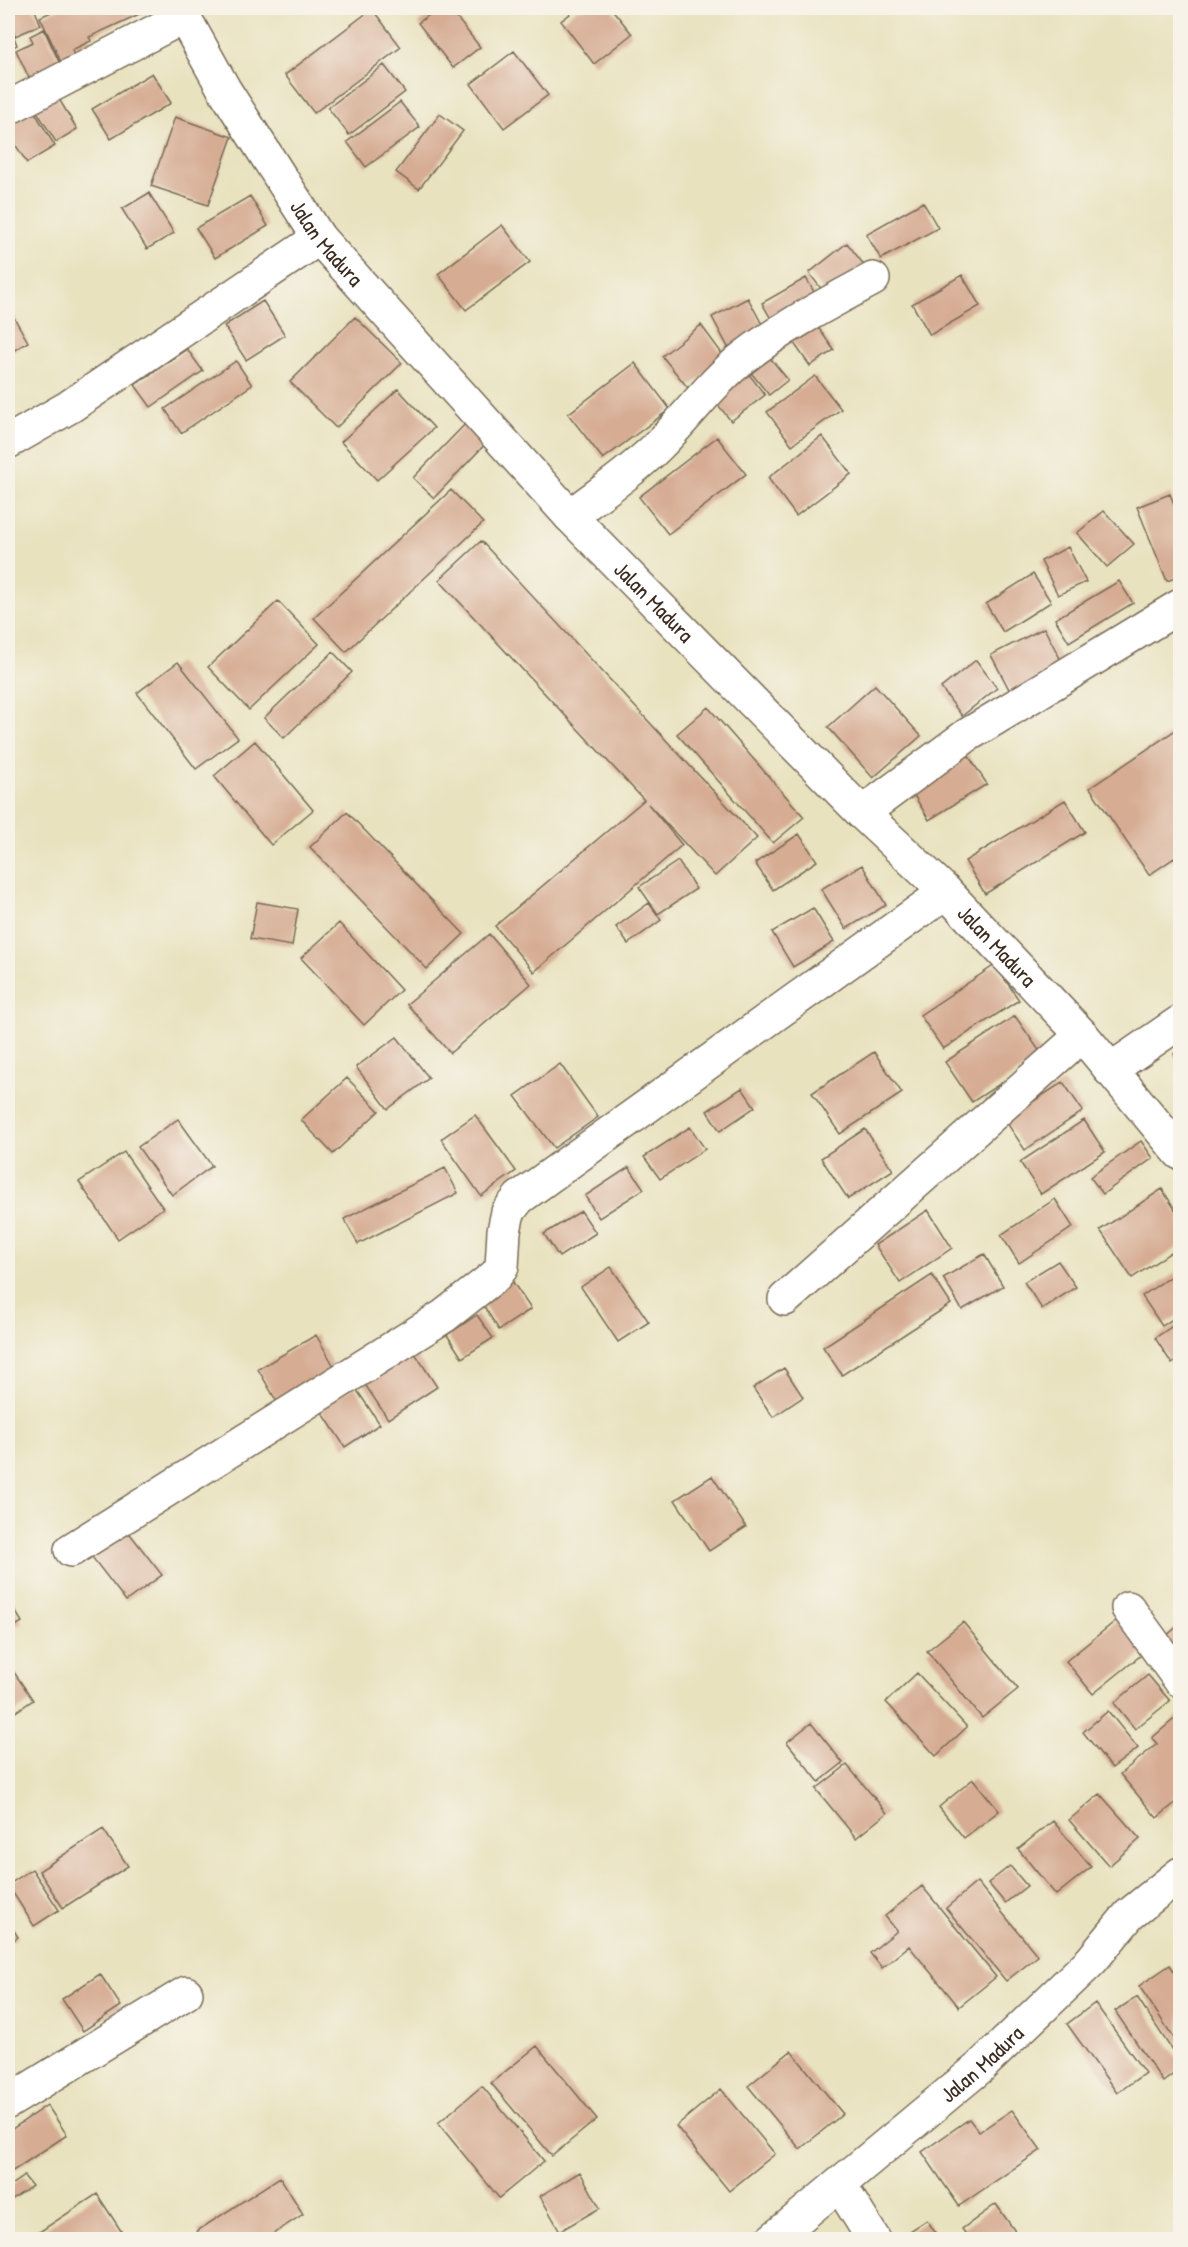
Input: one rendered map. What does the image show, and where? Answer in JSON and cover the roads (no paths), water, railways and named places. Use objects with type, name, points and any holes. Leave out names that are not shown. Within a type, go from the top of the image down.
[{"type":"street","points":[[8,108],[182,12]]},
{"type":"street","name":"Jalan Madura","points":[[182,12],[224,88],[319,238],[570,516],[862,813],[945,892],[1082,1035],[1180,1153]]},
{"type":"street","points":[[8,442],[69,407],[319,238]]},
{"type":"street","points":[[570,516],[638,464],[660,444],[717,381],[744,357],[795,322],[873,279]]},
{"type":"street","points":[[862,813],[966,736],[1180,606]]},
{"type":"street","points":[[70,1550],[444,1316],[495,1276],[502,1267],[504,1231],[508,1212],[519,1198],[945,892]]},
{"type":"street","points":[[1110,1070],[1180,1022]]},
{"type":"street","points":[[785,1299],[1082,1035]]},
{"type":"street","points":[[1128,1608],[1180,1680]]},
{"type":"street","name":"Jalan Madura","points":[[772,2240],[979,2068],[1091,1961],[1129,1915],[1180,1874]]},
{"type":"street","points":[[8,2102],[186,1993]]},
{"type":"street","points":[[840,2185],[874,2240]]}]
